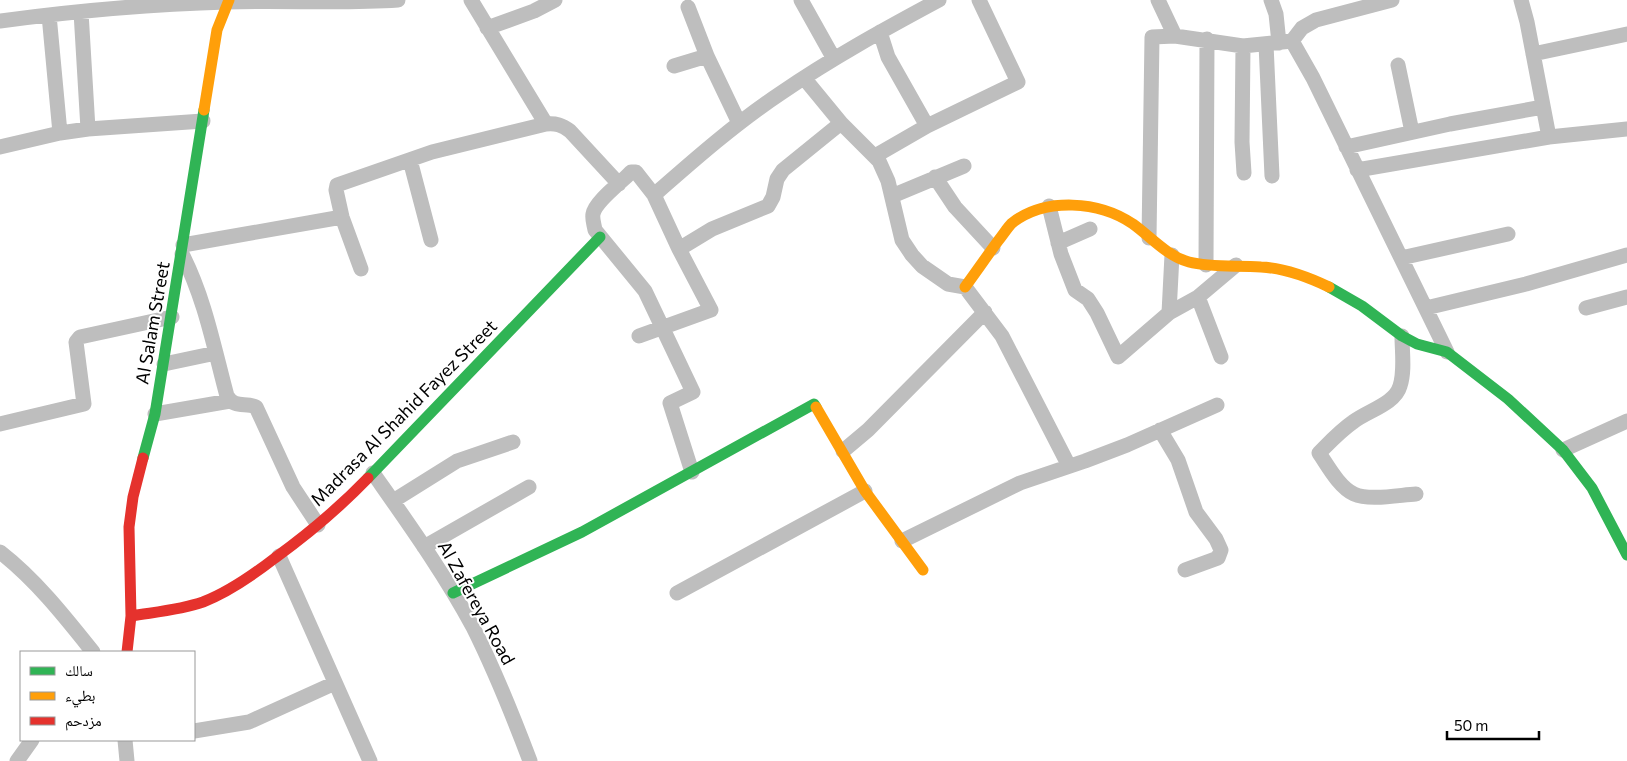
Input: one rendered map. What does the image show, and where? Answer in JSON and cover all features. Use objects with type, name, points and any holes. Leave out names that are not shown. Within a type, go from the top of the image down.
[{"type":"street","points":[[0,21],[81,12],[229,1],[360,2],[398,0]]},
{"type":"street","points":[[470,0],[546,124]]},
{"type":"street","points":[[487,28],[534,11],[553,0]]},
{"type":"street","points":[[801,0],[834,59]]},
{"type":"street","points":[[654,195],[739,123],[804,78],[880,32],[939,0]]},
{"type":"street","points":[[875,156],[927,126],[1018,82],[979,0]]},
{"type":"street","points":[[1158,0],[1176,36]]},
{"type":"street","points":[[1272,0],[1276,14],[1279,43],[1272,176]]},
{"type":"street","points":[[1149,238],[1152,37],[1176,36],[1207,39],[1243,46],[1279,43],[1316,20],[1353,5],[1392,0]]},
{"type":"street","points":[[1521,0],[1549,137]]},
{"type":"street","name":"Al Salam Street","points":[[127,651],[131,616],[130,519],[140,467],[155,414],[164,364],[217,30],[229,1]]},
{"type":"street","points":[[688,7],[739,123]]},
{"type":"street","points":[[81,12],[88,129]]},
{"type":"street","points":[[50,15],[60,133]]},
{"type":"street","points":[[880,32],[888,56],[927,126]]},
{"type":"street","points":[[1532,54],[1627,34]]},
{"type":"street","points":[[1206,265],[1207,39]]},
{"type":"street","points":[[1279,43],[1313,78],[1447,352]]},
{"type":"street","points":[[1243,46],[1242,142],[1244,173]]},
{"type":"street","points":[[674,66],[708,56]]},
{"type":"street","points":[[1398,66],[1412,132]]},
{"type":"street","points":[[804,78],[841,123],[875,156],[888,180],[902,240],[912,256],[922,266],[948,284],[965,287],[1002,336],[1069,466]]},
{"type":"street","points":[[1346,147],[1412,132],[1543,107]]},
{"type":"street","points":[[0,146],[88,129],[203,122]]},
{"type":"street","points":[[679,248],[729,221],[768,206],[773,197],[777,179],[783,170],[841,123]]},
{"type":"street","points":[[361,269],[342,217],[336,190],[337,185],[432,152],[546,124],[563,126],[570,130],[619,184]]},
{"type":"street","points":[[1357,170],[1549,137],[1627,129]]},
{"type":"street","points":[[410,160],[431,240]]},
{"type":"street","points":[[892,196],[964,166]]},
{"type":"street","points":[[638,336],[662,328],[710,310],[654,195],[636,172],[631,172],[598,204],[593,212],[593,221],[600,237],[645,291],[662,328],[694,392],[670,402],[692,472]]},
{"type":"street","points":[[935,178],[955,207],[993,248]]},
{"type":"street","points":[[965,287],[1011,224],[1029,213],[1049,206],[1072,205],[1114,213],[1133,224],[1172,255],[1188,262],[1272,269],[1315,280],[1354,301],[1402,336],[1417,344],[1447,352],[1508,399],[1563,450],[1592,488],[1627,555]]},
{"type":"street","points":[[1049,206],[1067,273],[1076,292],[1088,299],[1097,313],[1118,356],[1169,313],[1198,297],[1236,265]]},
{"type":"street","points":[[318,525],[293,487],[256,407],[253,405],[236,405],[227,396],[204,306],[183,250],[342,217]]},
{"type":"street","points":[[1058,243],[1090,229]]},
{"type":"street","points":[[1401,258],[1508,234]]},
{"type":"street","name":"Madrasa Al Shahid Fayez Street","points":[[131,616],[203,601],[230,588],[279,556],[318,525],[349,498],[600,237]]},
{"type":"street","points":[[1169,313],[1172,255]]},
{"type":"street","points":[[1426,308],[1526,284],[1627,255]]},
{"type":"street","points":[[1198,297],[1221,358]]},
{"type":"street","points":[[1586,308],[1627,298]]},
{"type":"street","points":[[843,451],[868,430],[985,312]]},
{"type":"street","points":[[0,424],[84,404],[76,342],[80,337],[172,317]]},
{"type":"street","points":[[1402,336],[1402,378],[1396,396],[1353,422],[1318,453],[1339,480],[1355,494],[1371,497],[1416,494]]},
{"type":"street","points":[[164,364],[216,353]]},
{"type":"street","points":[[155,414],[230,401]]},
{"type":"street","points":[[453,593],[582,532],[814,404],[865,491],[923,570]]},
{"type":"street","points":[[902,541],[1020,483],[1127,445],[1217,405]]},
{"type":"street","points":[[1563,450],[1627,421]]},
{"type":"street","points":[[1160,430],[1178,460],[1196,512],[1216,539],[1221,550],[1218,558],[1185,570]]},
{"type":"street","points":[[393,501],[457,461],[513,442]]},
{"type":"street","name":"Al Zafereya Road","points":[[373,473],[453,593],[489,661],[530,761]]},
{"type":"street","points":[[424,547],[529,487]]},
{"type":"street","points":[[677,594],[865,491]]},
{"type":"street","points":[[0,552],[37,586],[68,620],[92,651]]},
{"type":"street","points":[[279,556],[370,761]]},
{"type":"street","points":[[195,731],[249,722],[335,683]]},
{"type":"street","points":[[17,761],[31,741]]},
{"type":"street","points":[[128,761],[129,741]]},
{"type":"traffic: fast","points":[[143,458],[155,414],[204,110]]},
{"type":"traffic: fast","points":[[368,478],[600,237]]},
{"type":"traffic: fast","points":[[1329,287],[1362,306],[1402,336],[1417,344],[1447,352],[1508,399],[1563,450],[1592,488],[1627,555]]},
{"type":"traffic: fast","points":[[453,593],[582,532],[814,404],[816,407]]},
{"type":"traffic: slow","points":[[204,110],[217,30],[229,0]]},
{"type":"traffic: slow","points":[[965,287],[1012,223],[1040,209],[1072,205],[1105,210],[1119,216],[1133,224],[1166,251],[1189,262],[1207,265],[1252,266],[1278,269],[1329,287]]},
{"type":"traffic: slow","points":[[816,407],[865,491],[923,570]]},
{"type":"traffic: jam","points":[[127,651],[131,616],[129,527],[133,497],[143,458]]},
{"type":"traffic: jam","points":[[131,616],[194,605],[213,598],[231,588],[258,571],[311,530],[368,478]]}]
